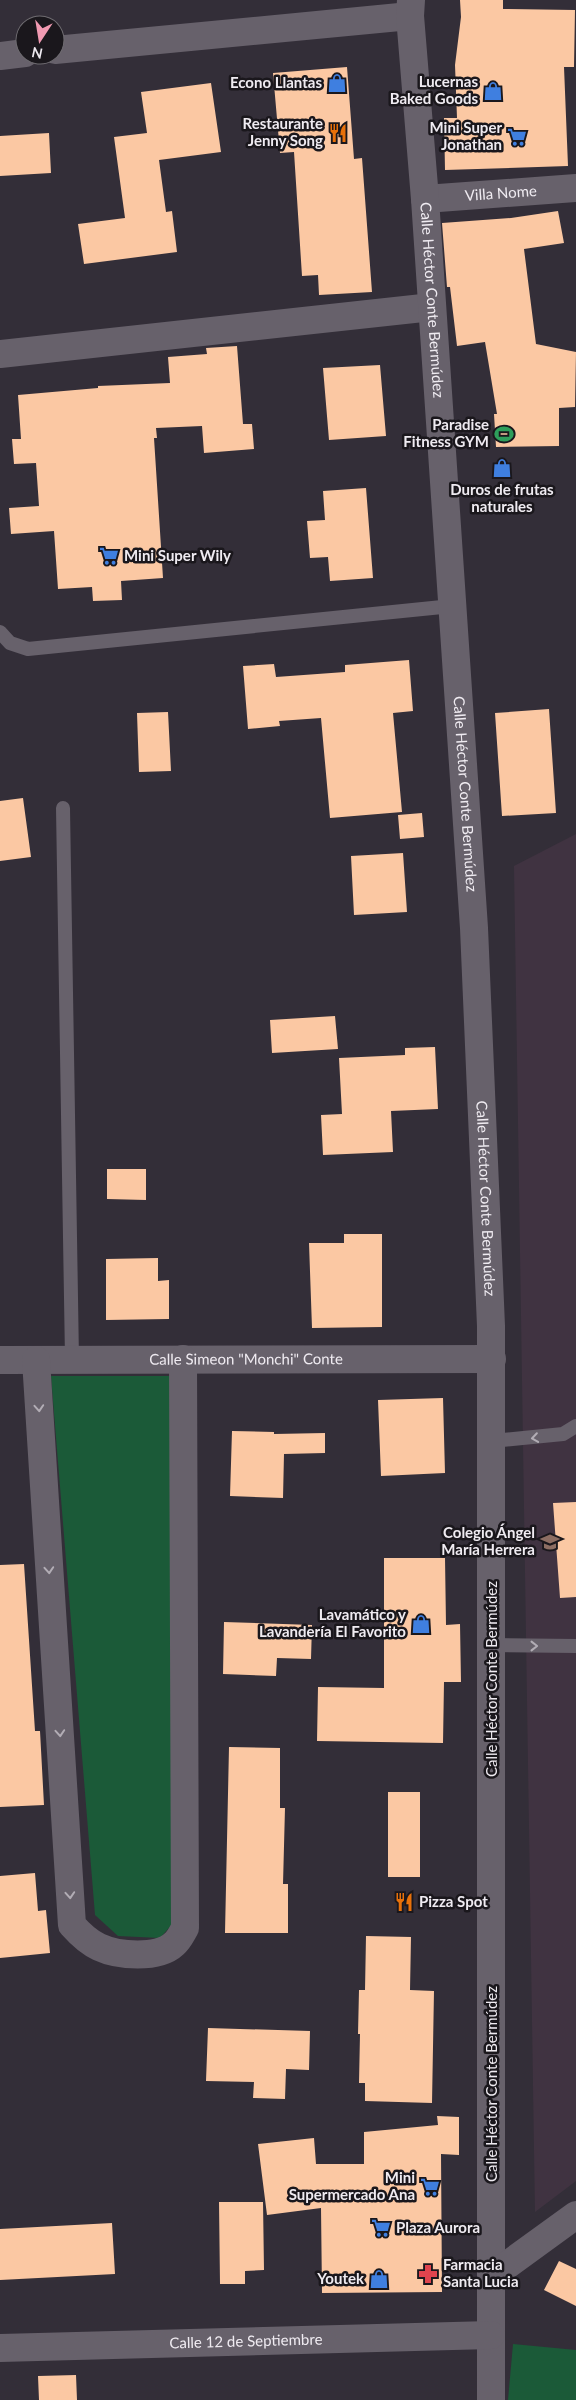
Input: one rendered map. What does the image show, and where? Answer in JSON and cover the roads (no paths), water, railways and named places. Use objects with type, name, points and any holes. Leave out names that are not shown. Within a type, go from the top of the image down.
[{"type":"street","points":[[65,49],[410,8]]},
{"type":"street","name":"Calle Héctor Conte Bermúdez","points":[[410,8],[425,199],[474,928],[492,1359],[491,2400]]},
{"type":"street","points":[[0,56],[15,54]]},
{"type":"street","name":"Villa Nome","points":[[425,199],[576,188]]},
{"type":"street","points":[[0,354],[432,307]]},
{"type":"street","points":[[36,1360],[72,1925],[88,1941],[102,1949],[118,1953],[144,1953],[157,1952],[174,1944],[185,1928],[183,1359]]},
{"type":"street","name":"Calle Simeon \"Monchi\" Conte","points":[[0,1360],[492,1359]]},
{"type":"street","points":[[492,2276],[576,2215]]},
{"type":"street","name":"Calle 12 de Septiembre","points":[[0,2348],[491,2335]]},
{"type":"lane","points":[[0,632],[10,643],[28,649],[452,606]]},
{"type":"lane","points":[[63,808],[72,1359]]},
{"type":"lane","points":[[492,1441],[563,1434],[576,1426]]},
{"type":"lane","points":[[492,1645],[576,1646]]},
{"type":"place","name":"Econo Llantas","points":[[337,83]]},
{"type":"place","name":"Lucernas Baked Goods","points":[[493,91]]},
{"type":"place","name":"Restaurante Jenny Song","points":[[338,133]]},
{"type":"place","name":"Mini Super Jonathan","points":[[517,137]]},
{"type":"place","name":"Paradise Fitness GYM","points":[[504,434]]},
{"type":"place","name":"Duros de frutas naturales","points":[[502,468]]},
{"type":"place","name":"Mini Super Wily","points":[[109,556]]},
{"type":"place","name":"Colegio Ángel María Herrera","points":[[550,1542]]},
{"type":"place","name":"Lavamático y Lavandería El Favorito","points":[[421,1624]]},
{"type":"place","name":"Pizza Spot","points":[[404,1902]]},
{"type":"place","name":"Mini Supermercado Ana","points":[[430,2187]]},
{"type":"place","name":"Plaza Aurora","points":[[381,2228]]},
{"type":"place","name":"Farmacia Santa Lucia","points":[[428,2274]]},
{"type":"place","name":"Youtek","points":[[379,2279]]}]
